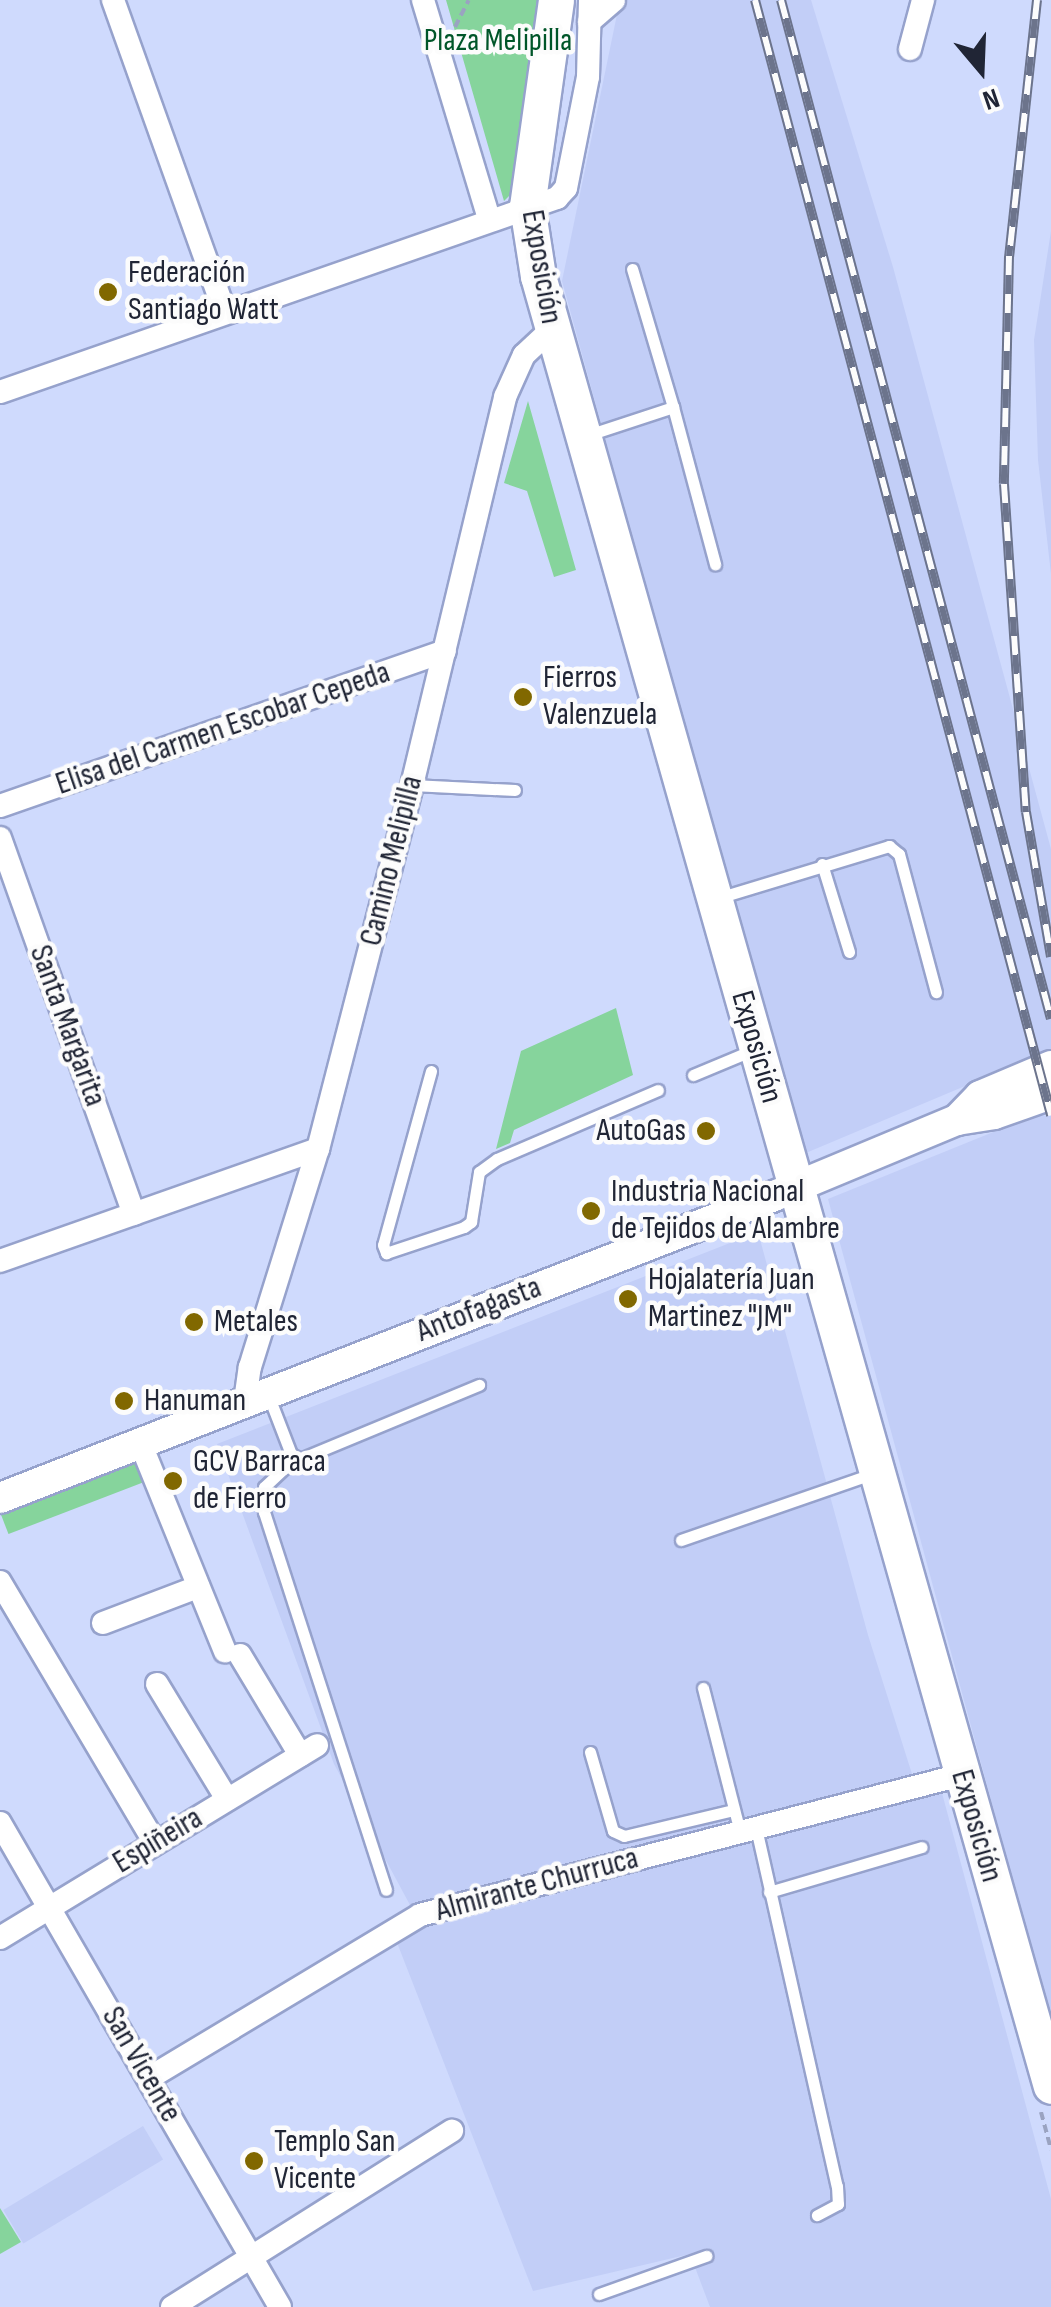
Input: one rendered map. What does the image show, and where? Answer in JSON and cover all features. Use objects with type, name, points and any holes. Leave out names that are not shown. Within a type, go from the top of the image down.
[{"type":"main road","name":"Exposición","points":[[556,0],[528,206],[532,253],[550,330],[1051,2086]]},
{"type":"main road","name":"Antofagasta","points":[[956,1120],[980,1096],[1051,1066]]},
{"type":"main road","name":"Antofagasta","points":[[0,1498],[796,1188],[956,1120],[994,1114],[1051,1094]]},
{"type":"street","points":[[113,0],[224,314]]},
{"type":"street","name":"Exposición","points":[[423,0],[490,219]]},
{"type":"street","points":[[0,392],[557,198],[566,188],[588,77],[590,11],[614,0]]},
{"type":"street","points":[[910,50],[922,0]]},
{"type":"street","name":"Camino Melipilla","points":[[256,1396],[250,1366],[318,1149],[510,382],[524,355],[550,330]]},
{"type":"street","name":"Elisa del Carmen Escobar Cepeda","points":[[0,806],[445,651]]},
{"type":"street","name":"Santa Margarita","points":[[0,838],[134,1214]]},
{"type":"street","points":[[0,1262],[318,1149]]},
{"type":"street","points":[[104,1624],[198,1586],[140,1442]]},
{"type":"street","points":[[0,1582],[155,1844]]},
{"type":"street","name":"Espiñeira","points":[[0,1938],[308,1750],[232,1653],[198,1586]]},
{"type":"street","points":[[157,1684],[227,1800]]},
{"type":"street","name":"Almirante Churruca","points":[[149,2078],[420,1915],[743,1823],[961,1774]]},
{"type":"street","name":"San Vicente","points":[[0,1823],[280,2307]]},
{"type":"street","points":[[172,2307],[452,2132]]},
{"type":"lane","points":[[632,269],[674,407],[715,564]]},
{"type":"lane","points":[[581,437],[674,407]]},
{"type":"lane","points":[[412,785],[514,790]]},
{"type":"lane","points":[[714,899],[871,848],[889,846],[899,854],[936,992]]},
{"type":"lane","points":[[822,864],[850,952]]},
{"type":"lane","points":[[693,1075],[757,1049]]},
{"type":"lane","points":[[431,1072],[383,1245],[386,1253],[470,1222],[479,1172],[497,1159],[658,1090]]},
{"type":"lane","points":[[386,1890],[264,1512],[264,1488],[295,1458],[305,1458],[479,1385]]},
{"type":"lane","points":[[256,1396],[295,1458]]},
{"type":"lane","points":[[681,1540],[876,1472]]},
{"type":"lane","points":[[703,1688],[743,1823],[769,1892],[837,2186],[838,2204],[817,2215]]},
{"type":"lane","points":[[590,1752],[613,1831],[624,1836],[743,1823]]},
{"type":"lane","points":[[769,1892],[922,1847]]},
{"type":"lane","points":[[599,2294],[706,2256]]},
{"type":"path","points":[[447,16],[452,32],[469,0]]},
{"type":"shaded area","points":[[620,0],[811,0],[893,267],[1051,849],[1051,1050],[801,1155],[562,281]]},
{"type":"shaded area","points":[[1051,231],[1051,574],[1038,460],[1034,340]]},
{"type":"shaded area","points":[[1035,1115],[1051,1116],[1051,2021],[828,1199]]},
{"type":"shaded area","points":[[758,1232],[868,1635],[912,1774],[410,1905],[334,1764],[217,1444]]},
{"type":"shaded area","points":[[942,1793],[1051,2199],[1051,2307],[710,2307],[690,2254],[533,2291],[394,1935]]},
{"type":"shaded area","points":[[143,2126],[163,2159],[23,2243],[3,2210]]},
{"type":"green space","name":"Plaza Melipilla","points":[[446,0],[543,0],[518,137],[514,191],[504,201]]},
{"type":"green space","points":[[528,401],[576,570],[554,577],[527,491],[504,483]]},
{"type":"green space","points":[[616,1008],[633,1075],[514,1130],[510,1143],[496,1149],[521,1051]]},
{"type":"green space","points":[[142,1455],[151,1479],[8,1534],[0,1510]]},
{"type":"green space","points":[[0,2208],[21,2242],[0,2254]]},
{"type":"railway","points":[[755,0],[1051,1115]]},
{"type":"railway","points":[[781,0],[1051,1019]]},
{"type":"railway","points":[[1037,0],[1009,256],[1004,484],[1026,812],[1051,957]]},
{"type":"place","name":"Federación Santiago Watt","points":[[108,292]]},
{"type":"place","name":"Fierros Valenzuela","points":[[523,697]]},
{"type":"place","name":"AutoGas","points":[[706,1131]]},
{"type":"place","name":"Industria Nacional de Tejidos de Alambre","points":[[591,1211]]},
{"type":"place","name":"Hojalatería Juan Martinez \"JM\"","points":[[628,1299]]},
{"type":"place","name":"Metales","points":[[194,1322]]},
{"type":"place","name":"Hanuman","points":[[124,1401]]},
{"type":"place","name":"GCV Barraca de Fierro","points":[[173,1481]]},
{"type":"place","name":"Templo San Vicente","points":[[254,2161]]}]
